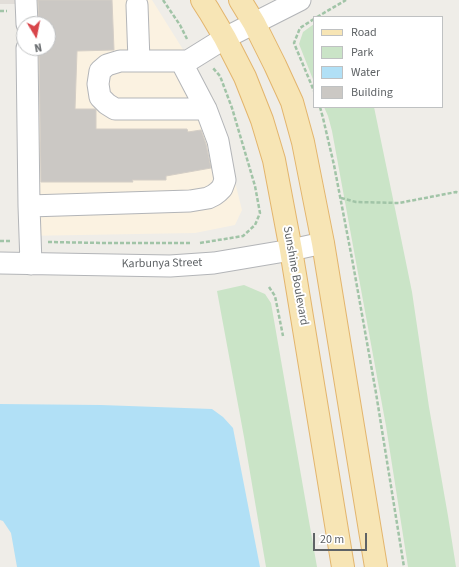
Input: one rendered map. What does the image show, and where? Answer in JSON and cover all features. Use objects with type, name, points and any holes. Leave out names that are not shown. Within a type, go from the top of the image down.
[{"type":"main road","name":"Sunshine Boulevard","points":[[202,0],[210,11],[245,77],[262,120],[274,160],[291,250],[343,567]]},
{"type":"main road","points":[[240,0],[254,23],[292,102],[303,142],[322,243],[376,567]]},
{"type":"street","points":[[26,0],[27,16]]},
{"type":"street","points":[[206,109],[115,109],[100,97],[98,84],[100,71],[107,65],[120,62],[139,61],[186,64],[225,38],[300,0]]},
{"type":"street","points":[[137,5],[139,61]]},
{"type":"street","points":[[27,56],[31,264]]},
{"type":"street","points":[[29,206],[190,201],[208,198],[222,188],[225,180],[218,141],[186,64]]},
{"type":"street","name":"Karbunya Street","points":[[0,263],[170,266],[214,263],[291,250],[322,243]]},
{"type":"path","points":[[164,0],[188,40]]},
{"type":"path","points":[[319,16],[346,0]]},
{"type":"path","points":[[313,20],[300,28],[294,43],[313,89]]},
{"type":"path","points":[[213,68],[220,76]]},
{"type":"path","points":[[320,108],[341,198],[404,567]]},
{"type":"path","points":[[341,198],[356,202],[399,203],[459,192]]},
{"type":"path","points":[[269,287],[275,296],[283,339]]},
{"type":"shaded area","points":[[0,0],[17,0],[17,4],[0,4]]},
{"type":"shaded area","points":[[17,0],[152,0],[214,99],[242,210],[235,225],[195,233],[22,236],[18,56],[56,56],[56,16],[17,16]]},
{"type":"green space","points":[[313,25],[313,79],[299,44],[303,32]]},
{"type":"green space","points":[[324,108],[374,108],[412,292],[429,407],[456,567],[408,567],[386,426],[328,116]]},
{"type":"green space","points":[[244,285],[265,294],[271,303],[317,567],[266,567],[217,291]]},
{"type":"water","points":[[0,404],[101,405],[212,409],[223,417],[233,428],[260,567],[17,567],[11,533],[3,521],[0,520]]},
{"type":"building","points":[[38,0],[112,0],[114,50],[77,51],[75,109],[95,109],[96,129],[187,129],[188,132],[201,130],[206,144],[211,168],[166,176],[166,180],[132,180],[133,182],[41,182],[39,56],[56,56],[56,16],[39,16]]}]
